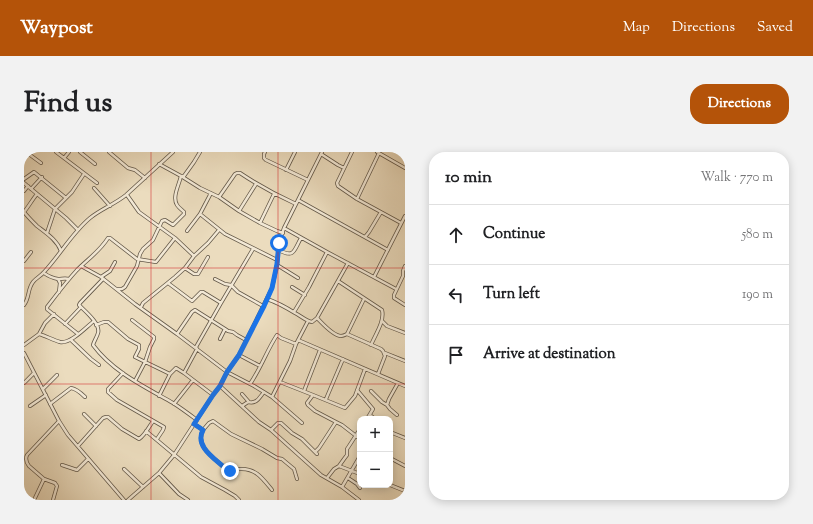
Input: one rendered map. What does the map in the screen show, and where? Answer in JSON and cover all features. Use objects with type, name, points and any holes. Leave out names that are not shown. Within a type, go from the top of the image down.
[{"type":"street","points":[[26,152],[41,163]]},
{"type":"street","points":[[56,152],[97,183]]},
{"type":"street","points":[[64,158],[69,152]]},
{"type":"street","points":[[80,152],[95,164]]},
{"type":"street","points":[[109,152],[128,168],[135,170],[145,178]]},
{"type":"street","points":[[24,305],[33,282],[44,273],[78,230],[93,216],[126,195],[173,152]]},
{"type":"street","points":[[116,289],[125,287],[137,266],[143,249],[153,240],[163,220],[173,225],[184,214],[175,200],[176,192],[181,176],[184,176],[200,152]]},
{"type":"street","points":[[265,152],[264,158],[266,160],[308,180]]},
{"type":"street","points":[[286,170],[295,152]]},
{"type":"street","points":[[352,152],[337,184],[338,186],[357,199],[401,223]]},
{"type":"street","points":[[128,500],[159,473],[174,455],[239,355],[272,288],[277,264],[279,243],[284,228],[321,153],[344,168]]},
{"type":"street","points":[[357,199],[378,153],[405,168]]},
{"type":"street","points":[[159,164],[200,188],[219,197],[260,223],[283,233]]},
{"type":"street","points":[[24,179],[34,172],[66,198]]},
{"type":"street","points":[[219,197],[237,173],[274,194],[296,204]]},
{"type":"street","points":[[47,233],[56,209],[72,192],[84,174]]},
{"type":"street","points":[[31,189],[42,177]]},
{"type":"street","points":[[24,183],[56,209],[78,230]]},
{"type":"street","points":[[239,210],[256,184]]},
{"type":"street","points":[[24,191],[28,186]]},
{"type":"street","points":[[94,188],[110,206]]},
{"type":"street","points":[[187,231],[200,214],[211,193]]},
{"type":"street","points":[[37,194],[24,212],[36,225],[47,233],[62,251]]},
{"type":"street","points":[[260,223],[274,194]]},
{"type":"street","points":[[126,195],[139,212],[175,238],[194,256]]},
{"type":"street","points":[[298,200],[388,250]]},
{"type":"street","points":[[365,237],[381,212]]},
{"type":"street","points":[[200,214],[225,234],[277,260]]},
{"type":"street","points":[[374,277],[405,216]]},
{"type":"street","points":[[284,228],[396,289]]},
{"type":"street","points":[[141,307],[143,303],[184,268],[220,230]]},
{"type":"street","points":[[78,334],[48,310],[47,307],[69,279],[81,266],[98,252],[108,238],[138,260],[156,262],[175,238]]},
{"type":"street","points":[[278,250],[290,255],[293,253],[301,238]]},
{"type":"street","points":[[184,373],[211,320],[253,249]]},
{"type":"street","points":[[24,261],[31,252]]},
{"type":"street","points":[[294,312],[305,295],[327,252]]},
{"type":"street","points":[[184,268],[194,274],[198,274],[208,257]]},
{"type":"street","points":[[65,324],[81,307],[80,303],[110,271],[115,262]]},
{"type":"street","points":[[267,299],[312,322],[317,318],[348,263]]},
{"type":"street","points":[[277,264],[298,278]]},
{"type":"street","points":[[81,266],[102,278],[227,372],[272,397],[302,423]]},
{"type":"street","points":[[405,266],[403,276],[394,295],[394,298],[405,305]]},
{"type":"street","points":[[44,273],[50,277],[58,279],[69,279]]},
{"type":"street","points":[[58,279],[60,283],[59,292]]},
{"type":"street","points":[[215,279],[231,285],[240,293],[264,306]]},
{"type":"street","points":[[338,281],[382,310],[382,321],[371,345]]},
{"type":"street","points":[[168,283],[192,300],[203,292],[221,303]]},
{"type":"street","points":[[292,288],[305,295]]},
{"type":"street","points":[[347,334],[364,299]]},
{"type":"street","points":[[81,307],[90,315],[99,330],[93,345],[108,362],[197,420]]},
{"type":"street","points":[[177,334],[194,310],[246,340]]},
{"type":"street","points":[[24,345],[39,334],[45,323],[54,314]]},
{"type":"street","points":[[317,318],[334,334],[341,336],[347,334],[405,361]]},
{"type":"street","points":[[132,320],[154,338],[150,351],[135,381]]},
{"type":"street","points":[[39,334],[61,342],[71,340],[94,321]]},
{"type":"street","points":[[272,397],[308,321]]},
{"type":"street","points":[[382,321],[387,326],[405,333]]},
{"type":"street","points":[[96,325],[108,322],[128,339],[139,345],[139,349],[135,357],[170,374]]},
{"type":"street","points":[[220,339],[225,329]]},
{"type":"street","points":[[250,384],[256,376],[277,335],[296,344]]},
{"type":"street","points":[[71,340],[91,360],[99,365]]},
{"type":"street","points":[[298,340],[405,386]]},
{"type":"street","points":[[290,342],[294,348]]},
{"type":"street","points":[[304,391],[320,350]]},
{"type":"street","points":[[24,353],[59,421],[68,435],[124,500]]},
{"type":"street","points":[[378,374],[385,358],[385,353]]},
{"type":"street","points":[[239,355],[260,366]]},
{"type":"street","points":[[326,399],[343,359]]},
{"type":"street","points":[[159,396],[170,374],[176,368],[213,395]]},
{"type":"street","points":[[280,382],[326,399],[345,408],[355,396],[365,368]]},
{"type":"street","points":[[123,373],[108,389],[108,392],[117,400],[164,428],[157,439]]},
{"type":"street","points":[[24,383],[34,374]]},
{"type":"street","points":[[43,389],[57,375]]},
{"type":"street","points":[[174,404],[192,380]]},
{"type":"street","points":[[387,405],[398,383]]},
{"type":"street","points":[[220,386],[259,422],[271,430],[321,475],[342,487],[360,500]]},
{"type":"street","points":[[50,404],[71,388],[74,388],[86,397]]},
{"type":"street","points":[[358,390],[373,409],[370,415]]},
{"type":"street","points":[[371,391],[397,415]]},
{"type":"street","points":[[242,406],[248,402],[255,402],[264,392]]},
{"type":"street","points":[[242,394],[250,402]]},
{"type":"street","points":[[30,406],[46,395]]},
{"type":"street","points":[[313,395],[307,403],[308,405],[315,411],[342,425],[356,435],[347,449],[347,455],[327,478]]},
{"type":"street","points":[[84,414],[96,426]]},
{"type":"street","points":[[78,446],[103,418],[106,417],[137,438],[141,438],[153,421]]},
{"type":"street","points":[[53,500],[57,486],[55,483],[44,478],[29,466],[25,460],[27,455],[59,421]]},
{"type":"street","points":[[272,490],[254,471],[241,468],[230,471],[227,470],[204,449],[200,440],[201,434],[209,423],[213,421],[231,434],[262,448],[272,456],[282,459],[294,469],[297,479]]},
{"type":"street","points":[[271,430],[278,423],[281,423],[292,433],[302,439],[316,453],[336,422]]},
{"type":"street","points":[[194,424],[203,430]]},
{"type":"street","points":[[146,431],[201,477],[235,496],[239,500]]},
{"type":"street","points":[[393,433],[405,438]]},
{"type":"street","points":[[62,465],[77,470],[88,459]]},
{"type":"street","points":[[393,460],[405,466]]},
{"type":"street","points":[[342,487],[357,462]]},
{"type":"street","points":[[339,466],[357,473]]},
{"type":"street","points":[[124,469],[142,487]]},
{"type":"street","points":[[159,473],[179,494],[188,500]]},
{"type":"street","points":[[34,500],[44,478]]},
{"type":"street","points":[[348,478],[357,484]]},
{"type":"street","points":[[393,486],[405,491]]},
{"type":"route","points":[[230,471],[204,449],[200,440],[203,430],[194,424],[239,355],[264,306],[272,288],[277,264],[279,243]]}]
